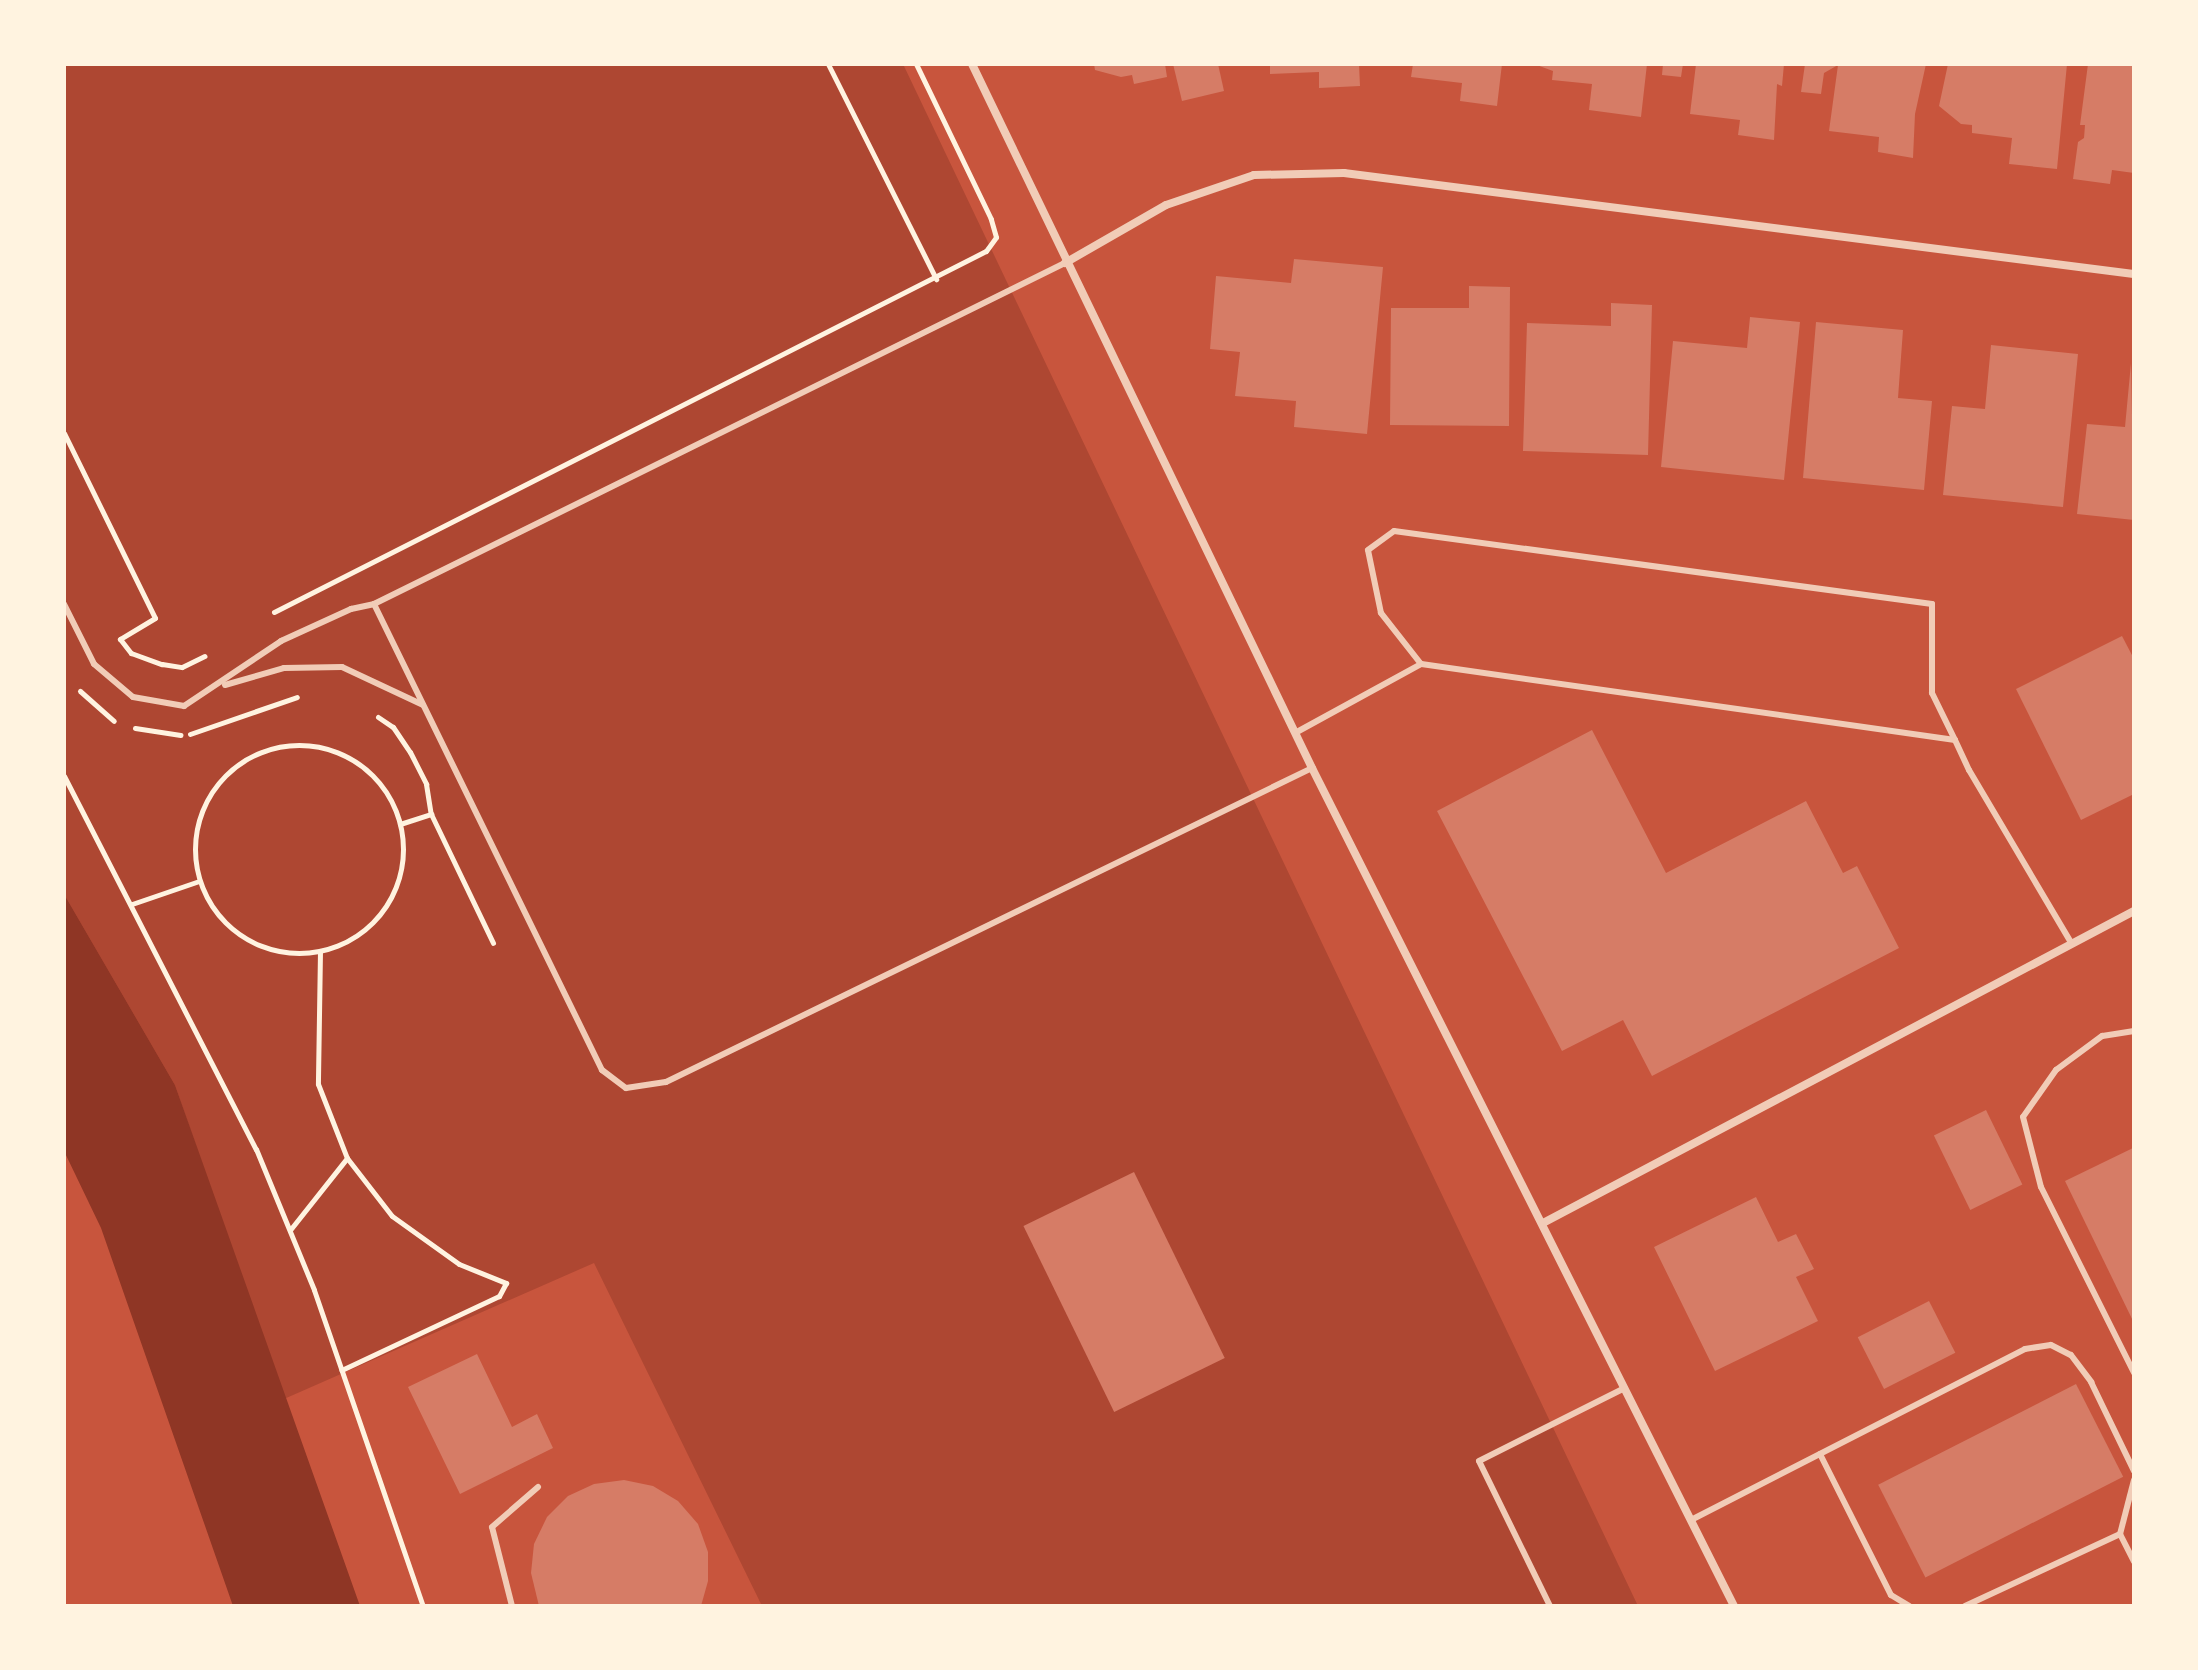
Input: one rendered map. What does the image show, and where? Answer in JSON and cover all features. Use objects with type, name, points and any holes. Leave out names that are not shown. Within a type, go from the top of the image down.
[{"type":"street","points":[[972,64],[1065,263],[1312,768],[1734,1606]]},
{"type":"street","points":[[1065,263],[1166,205],[1254,175],[1344,173],[2134,274]]},
{"type":"street","points":[[1543,1223],[2134,911]]},
{"type":"lane","points":[[64,604],[94,664],[133,697],[184,706],[218,687],[281,641],[374,604],[1065,263]]},
{"type":"lane","points":[[1421,664],[1381,613],[1368,550],[1394,531],[1932,604],[1932,693],[1955,740],[2072,944]]},
{"type":"lane","points":[[374,604],[602,1070],[626,1088],[666,1082],[1312,768]]},
{"type":"lane","points":[[1295,733],[1421,664],[1955,740]]},
{"type":"lane","points":[[218,687],[284,668],[342,667],[423,705]]},
{"type":"lane","points":[[2134,1031],[2102,1036],[2056,1070],[2023,1117],[2041,1187],[2134,1373]]},
{"type":"lane","points":[[1691,1520],[2025,1349],[2051,1345],[2071,1355],[2091,1382],[2134,1471]]},
{"type":"lane","points":[[1550,1606],[1479,1461],[1625,1388]]},
{"type":"lane","points":[[2127,1456],[2134,1449]]},
{"type":"lane","points":[[1820,1454],[1891,1595],[1909,1606]]},
{"type":"lane","points":[[2134,1480],[2120,1534],[2134,1562]]},
{"type":"lane","points":[[512,1606],[492,1527],[538,1487]]},
{"type":"lane","points":[[1965,1606],[2120,1534]]},
{"type":"path","points":[[828,64],[936,279]]},
{"type":"path","points":[[267,617],[302,595],[980,256],[996,237],[916,64]]},
{"type":"path","points":[[64,433],[155,618],[120,639],[131,653],[182,667],[215,650]]},
{"type":"path","points":[[70,679],[93,706],[114,721],[169,737],[221,727],[311,694]]},
{"type":"path","points":[[369,711],[393,727],[410,752],[426,784],[431,814],[493,943]]},
{"type":"path","points":[[292,744],[321,746],[367,769],[395,808],[400,824],[403,859],[383,911],[349,941],[320,951],[277,951],[252,941],[218,914],[199,881],[196,829],[219,781],[249,756],[292,744]]},
{"type":"path","points":[[64,776],[215,1062],[290,1230],[423,1606]]},
{"type":"path","points":[[400,824],[431,814]]},
{"type":"path","points":[[132,904],[199,881]]},
{"type":"path","points":[[320,951],[318,1084],[347,1158],[392,1216],[459,1264],[506,1283],[499,1296],[342,1370]]},
{"type":"path","points":[[290,1230],[347,1158]]},
{"type":"shaded area","points":[[64,64],[903,64],[1638,1606],[762,1606],[594,1263],[284,1399],[175,1085],[64,894]]},
{"type":"shaded area","points":[[64,894],[175,1085],[360,1606],[233,1606],[101,1228],[64,1151]]},
{"type":"building","points":[[1094,64],[1165,64],[1167,77],[1134,84],[1132,75],[1121,77],[1095,70]]},
{"type":"building","points":[[1173,64],[1218,64],[1224,91],[1182,101]]},
{"type":"building","points":[[1270,64],[1359,64],[1360,86],[1319,88],[1319,72],[1270,74]]},
{"type":"building","points":[[1413,64],[1502,64],[1497,106],[1460,101],[1462,83],[1411,77]]},
{"type":"building","points":[[1534,64],[1647,64],[1641,117],[1589,110],[1592,84],[1552,80],[1553,71]]},
{"type":"building","points":[[1663,64],[1683,64],[1681,77],[1662,75]]},
{"type":"building","points":[[1696,64],[1784,64],[1782,86],[1777,84],[1774,140],[1738,135],[1740,120],[1690,114]]},
{"type":"building","points":[[1805,64],[1926,64],[1915,114],[1913,158],[1878,152],[1879,137],[1829,131],[1838,65],[1824,73],[1821,94],[1801,92]]},
{"type":"building","points":[[1948,64],[2067,64],[2057,169],[2009,164],[2012,138],[1972,133],[1972,125],[1961,124],[1939,106]]},
{"type":"building","points":[[2088,64],[2134,64],[2134,173],[2112,170],[2110,184],[2073,179],[2078,142],[2084,138],[2085,125],[2080,125]]},
{"type":"building","points":[[1294,259],[1383,267],[1367,434],[1294,427],[1296,401],[1235,396],[1240,352],[1210,349],[1216,276],[1291,283]]},
{"type":"building","points":[[1469,286],[1510,287],[1509,426],[1390,425],[1391,308],[1469,308]]},
{"type":"building","points":[[1611,303],[1652,305],[1648,455],[1523,451],[1527,323],[1611,326]]},
{"type":"building","points":[[1750,317],[1800,322],[1784,480],[1661,467],[1673,341],[1747,348]]},
{"type":"building","points":[[1816,322],[1903,330],[1898,398],[1932,401],[1924,490],[1803,478]]},
{"type":"building","points":[[1991,345],[2078,354],[2063,507],[1943,495],[1952,406],[1985,409]]},
{"type":"building","points":[[2131,363],[2134,520],[2077,514],[2087,424],[2125,427]]},
{"type":"building","points":[[2122,636],[2134,659],[2134,794],[2081,820],[2016,689]]},
{"type":"building","points":[[1592,730],[1666,873],[1806,801],[1843,873],[1857,866],[1899,948],[1652,1076],[1623,1020],[1562,1051],[1437,811]]},
{"type":"building","points":[[1986,1110],[2022,1185],[1970,1210],[1934,1135]]},
{"type":"building","points":[[2134,1150],[2134,1323],[2065,1181]]},
{"type":"building","points":[[1134,1172],[1225,1358],[1114,1412],[1023,1226]]},
{"type":"building","points":[[1756,1197],[1778,1242],[1796,1234],[1814,1269],[1796,1277],[1818,1321],[1715,1371],[1654,1247]]},
{"type":"building","points":[[1929,1301],[1955,1353],[1884,1389],[1858,1337]]},
{"type":"building","points":[[477,1354],[512,1427],[537,1414],[553,1448],[460,1494],[408,1387]]},
{"type":"building","points":[[2076,1384],[2123,1477],[1925,1577],[1878,1485]]},
{"type":"building","points":[[624,1480],[653,1486],[678,1501],[698,1524],[708,1552],[708,1581],[701,1606],[539,1606],[531,1573],[534,1544],[547,1517],[568,1496],[594,1484]]}]
